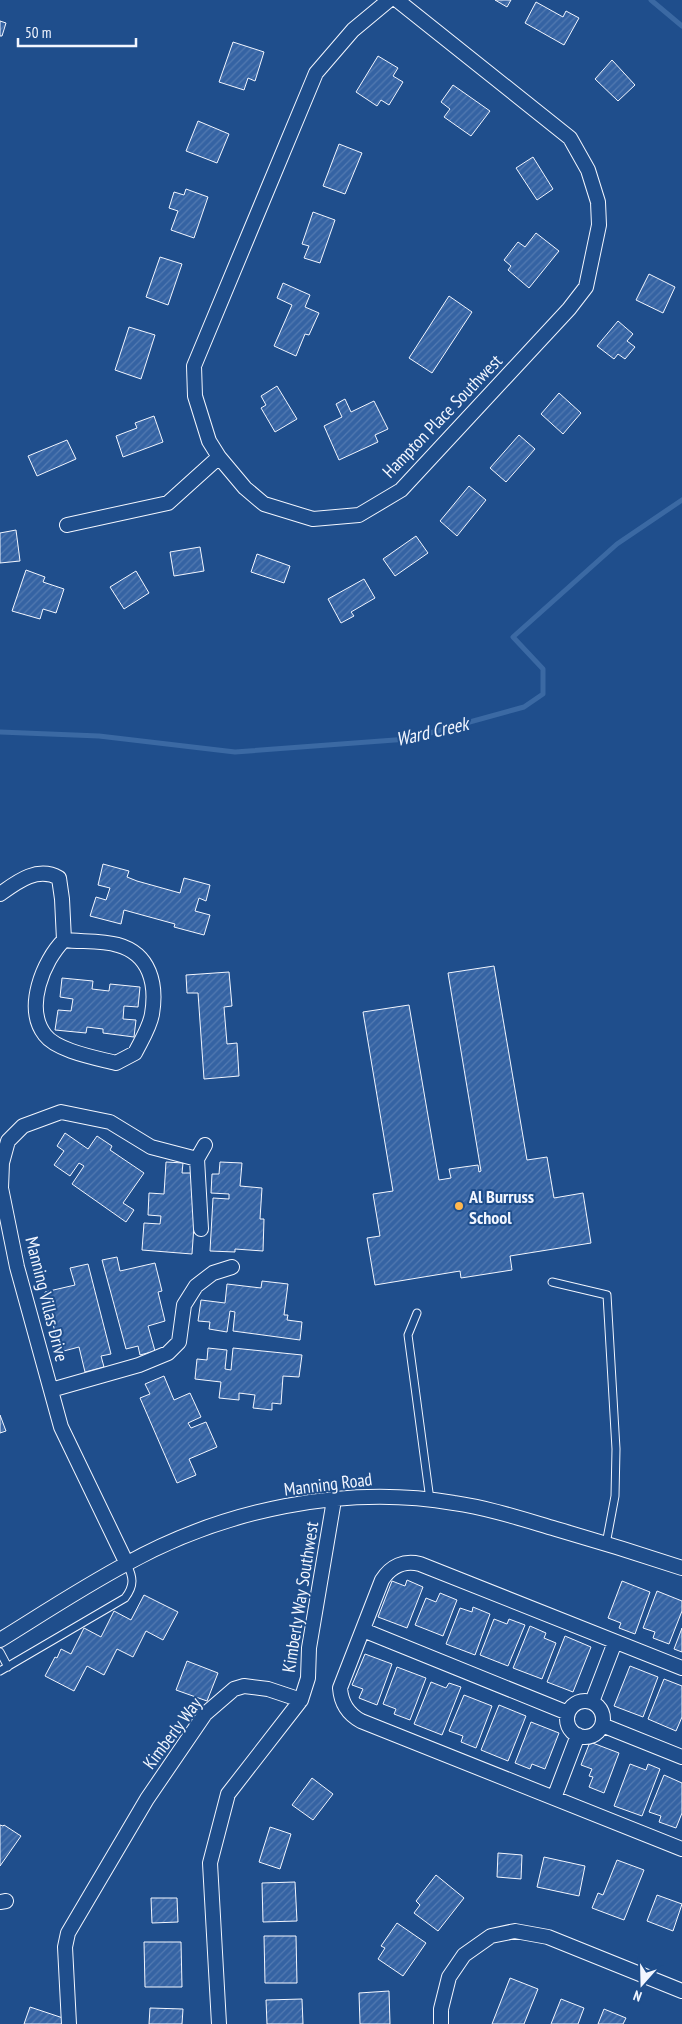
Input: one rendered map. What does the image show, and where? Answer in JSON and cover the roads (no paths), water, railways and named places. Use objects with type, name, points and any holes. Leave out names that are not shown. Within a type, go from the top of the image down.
[{"type":"street","name":"Hampton Place Southwest","points":[[389,0],[353,30],[316,73],[194,366],[195,396],[209,441],[219,457],[245,488],[264,504],[313,519],[359,515],[401,490],[569,310],[586,287],[599,225],[598,202],[588,170],[570,138],[397,0]]},
{"type":"street","points":[[67,525],[168,503],[219,457]]},
{"type":"street","points":[[0,894],[38,873],[50,873],[59,878],[64,940],[46,963],[36,998],[38,1017],[44,1035],[53,1042],[72,1051],[116,1063],[135,1053],[152,1015],[153,989],[151,973],[146,964],[130,949],[117,944],[64,940]]},
{"type":"street","name":"Manning Villas Drive","points":[[127,1564],[61,1427],[17,1267],[1,1188],[2,1163],[8,1141],[23,1126],[61,1112],[110,1122],[151,1147],[197,1159]]},
{"type":"street","points":[[201,1229],[197,1159],[205,1145]]},
{"type":"street","points":[[51,1390],[138,1365],[168,1353],[179,1342],[184,1305],[196,1286],[213,1273],[232,1267]]},
{"type":"street","name":"Manning Road","points":[[0,1640],[127,1564],[165,1545],[224,1522],[292,1506],[334,1500],[377,1496],[430,1500],[480,1508],[682,1568]]},
{"type":"street","name":"Kimberly Way Southwest","points":[[302,1700],[308,1678],[310,1648],[334,1500]]},
{"type":"street","points":[[682,1668],[411,1562],[397,1565],[385,1576],[340,1688],[344,1704],[352,1715],[361,1721],[682,1849]]},
{"type":"street","points":[[363,1630],[568,1713]]},
{"type":"street","points":[[592,1702],[615,1642]]},
{"type":"street","name":"Kimberly Way","points":[[69,2024],[65,1947],[68,1933],[147,1799],[187,1738],[205,1714],[234,1689],[254,1686],[302,1700]]},
{"type":"street","points":[[219,2024],[210,1863],[228,1794],[302,1700]]},
{"type":"street","points":[[580,1701],[592,1702],[600,1708],[603,1715],[602,1725],[596,1733],[589,1736],[578,1735],[570,1729],[568,1713],[574,1704],[580,1701]]},
{"type":"street","points":[[602,1725],[682,1757]]},
{"type":"street","points":[[554,1798],[578,1735]]},
{"type":"street","points":[[441,2024],[441,2008],[449,1977],[464,1954],[491,1936],[515,1930],[548,1937],[682,1991]]},
{"type":"lane","points":[[552,1282],[607,1295],[616,1449],[614,1496],[606,1544]]},
{"type":"lane","points":[[417,1313],[408,1335],[430,1500]]},
{"type":"lane","points":[[0,1671],[125,1598],[131,1590],[133,1582],[127,1564]]},
{"type":"lane","points":[[0,1652],[8,1666]]},
{"type":"waterway","points":[[651,0],[682,26]]},
{"type":"waterway","name":"Ward Creek","points":[[0,732],[99,736],[235,752],[408,739],[524,707],[543,694],[543,669],[513,637],[617,544],[682,500]]},
{"type":"place","name":"Al Burruss School","points":[[459,1206]]}]
